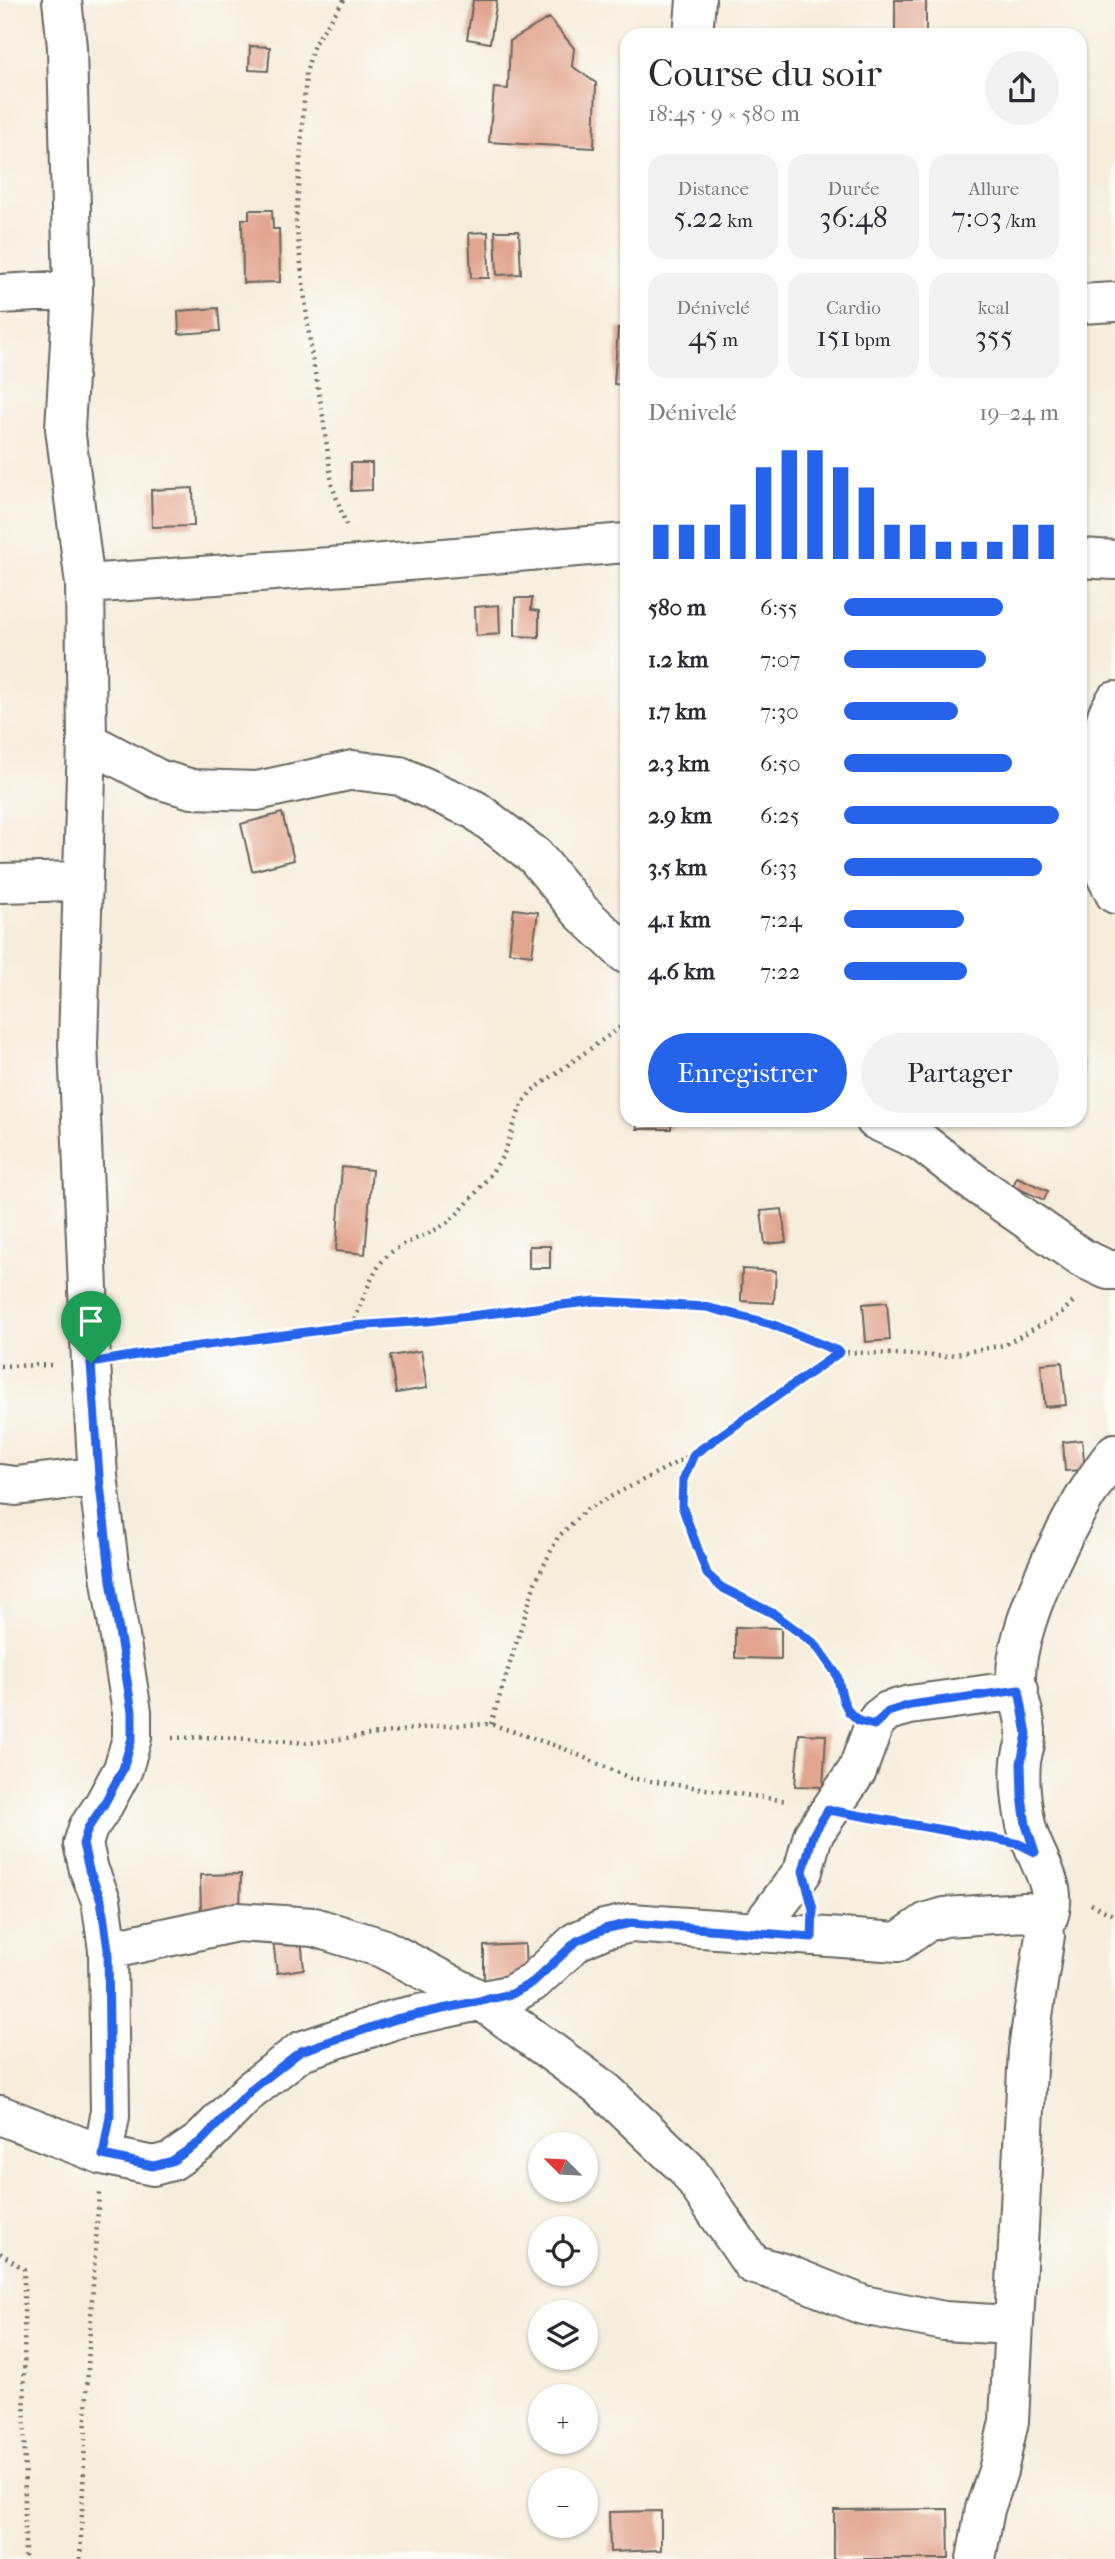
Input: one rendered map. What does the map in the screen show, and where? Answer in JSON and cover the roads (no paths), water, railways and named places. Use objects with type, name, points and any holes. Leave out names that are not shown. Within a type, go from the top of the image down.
[{"type":"street","points":[[62,0],[66,47],[73,290],[65,428],[85,584],[87,741],[78,1044],[91,1363],[99,1476],[111,1581],[132,1712],[132,1738],[123,1769],[88,1828],[83,1844],[89,1870],[101,1900],[108,1950],[110,2116],[103,2155]]},
{"type":"street","points":[[694,28],[696,0]]},
{"type":"street","points":[[0,294],[73,290]]},
{"type":"street","points":[[1087,304],[1115,302]]},
{"type":"street","points":[[85,584],[620,543]]},
{"type":"street","points":[[1087,558],[1115,560]]},
{"type":"street","points":[[1115,701],[1100,737],[1094,800],[1100,864],[1115,894]]},
{"type":"street","points":[[87,741],[158,779],[192,789],[257,791],[353,770],[400,776],[475,810],[535,856],[581,912],[620,948]]},
{"type":"street","points":[[0,883],[82,881]]},
{"type":"street","points":[[890,1127],[920,1141],[1082,1258],[1111,1270]]},
{"type":"street","points":[[976,2559],[985,2509],[998,2471],[1009,2421],[1028,2050],[1045,1925],[1050,1915],[1052,1886],[1035,1852],[1026,1825],[1021,1763],[1027,1734],[1015,1681],[1030,1612],[1051,1561],[1096,1476],[1115,1452]]},
{"type":"street","points":[[5,1489],[99,1476]]},
{"type":"street","points":[[756,1933],[803,1871],[813,1835],[857,1771],[874,1725],[888,1712],[910,1705],[1019,1690]]},
{"type":"street","points":[[803,1871],[813,1909],[812,1937]]},
{"type":"street","points":[[0,2115],[103,2155],[153,2166],[172,2161],[200,2142],[250,2091],[301,2051],[396,2019],[512,1994],[533,1982],[577,1941],[604,1929],[631,1923],[898,1942],[927,1922],[945,1917],[1026,1912],[1041,1919],[1045,1925]]},
{"type":"street","points":[[108,1950],[237,1922],[314,1927],[382,1948],[482,2001],[605,2091],[641,2122],[687,2169],[752,2264],[786,2274],[863,2305],[944,2321],[993,2325],[1014,2322]]}]
